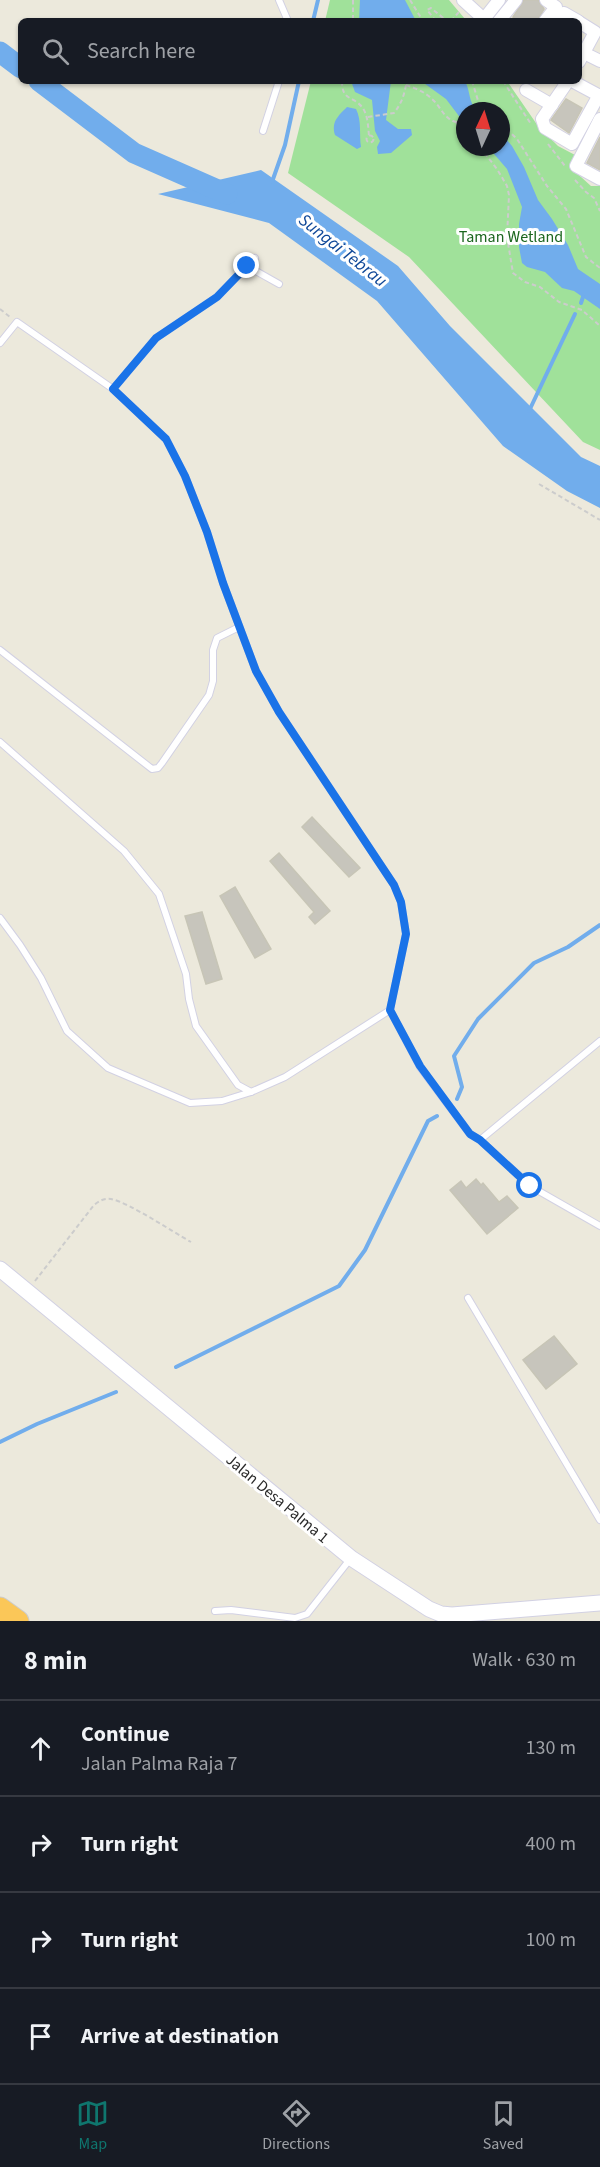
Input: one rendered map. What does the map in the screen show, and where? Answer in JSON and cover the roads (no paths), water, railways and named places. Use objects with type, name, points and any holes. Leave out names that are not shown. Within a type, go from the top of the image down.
[{"type":"highway","points":[[0,1608],[18,1621]]},
{"type":"street","points":[[463,0],[483,18]]},
{"type":"street","points":[[486,18],[499,0]]},
{"type":"street","points":[[501,18],[516,0]]},
{"type":"street","points":[[546,0],[556,7],[547,18]]},
{"type":"street","points":[[560,18],[564,13],[573,18]]},
{"type":"street","points":[[582,24],[595,32],[582,55]]},
{"type":"street","points":[[582,57],[600,61]]},
{"type":"street","points":[[568,84],[542,119],[545,128],[572,144],[599,95],[576,84]]},
{"type":"street","points":[[526,90],[552,105]]},
{"type":"street","points":[[600,120],[576,166],[600,179]]},
{"type":"street","name":"Jalan Desa Palma 1","points":[[0,1269],[351,1558],[429,1609],[441,1614],[452,1615],[600,1603]]},
{"type":"lane","points":[[279,0],[287,18]]},
{"type":"lane","points":[[263,131],[278,84]]},
{"type":"lane","points":[[113,389],[156,338],[217,297],[255,258]]},
{"type":"lane","points":[[247,266],[279,284]]},
{"type":"lane","points":[[0,342],[17,322],[113,389],[166,439],[185,476],[256,671],[279,712],[394,885],[401,902],[406,934],[390,1010],[420,1066],[470,1134],[480,1140],[530,1186],[599,1223]]},
{"type":"lane","points":[[0,650],[152,769],[158,768],[208,695],[213,681],[213,650],[217,638],[239,627]]},
{"type":"lane","points":[[0,742],[124,851],[159,894],[186,974],[196,1026],[238,1085],[251,1092]]},
{"type":"lane","points":[[0,918],[41,978],[67,1031],[108,1068],[190,1103],[222,1101],[251,1092],[285,1077],[390,1010]]},
{"type":"lane","points":[[480,1140],[600,1041]]},
{"type":"lane","points":[[468,1298],[600,1520]]},
{"type":"lane","points":[[215,1611],[231,1610],[295,1618],[307,1614],[351,1558]]},
{"type":"water","points":[[360,0],[405,0],[414,18],[359,18]]},
{"type":"water","points":[[352,84],[391,84],[386,120],[398,129],[411,129],[412,135],[391,153],[378,154],[377,147],[380,141],[375,131],[372,100],[355,92]]},
{"type":"water","points":[[425,84],[466,84],[471,102],[456,102],[456,112],[446,99]]},
{"type":"water","points":[[347,107],[356,109],[359,118],[361,147],[357,149],[335,135],[335,123],[338,116]]},
{"type":"water","points":[[510,144],[524,167],[538,200],[568,245],[578,269],[600,284],[600,309],[574,291],[562,288],[545,272],[527,267],[522,263],[519,224],[522,207],[507,169],[496,156],[510,156]]},
{"type":"water","points":[[261,170],[398,266],[450,326],[581,457],[600,466],[600,508],[567,491],[503,446],[377,301],[269,223],[158,194]]},
{"type":"waterway","points":[[314,18],[318,0]]},
{"type":"waterway","name":"Sungai Tebrau","points":[[0,52],[18,66]]},
{"type":"waterway","name":"Sungai Tebrau","points":[[43,84],[134,153],[227,194]]},
{"type":"waterway","points":[[272,182],[285,145],[298,84]]},
{"type":"waterway","points":[[581,303],[583,297]]},
{"type":"waterway","points":[[529,411],[575,314]]},
{"type":"waterway","points":[[457,1099],[462,1087],[454,1056],[478,1019],[534,963],[568,947],[600,925]]},
{"type":"waterway","points":[[176,1367],[339,1286],[365,1250],[428,1121],[437,1116]]},
{"type":"waterway","points":[[0,1442],[37,1424],[116,1392]]},
{"type":"park label","name":"Taman Wetland","points":[[511,236]]}]
